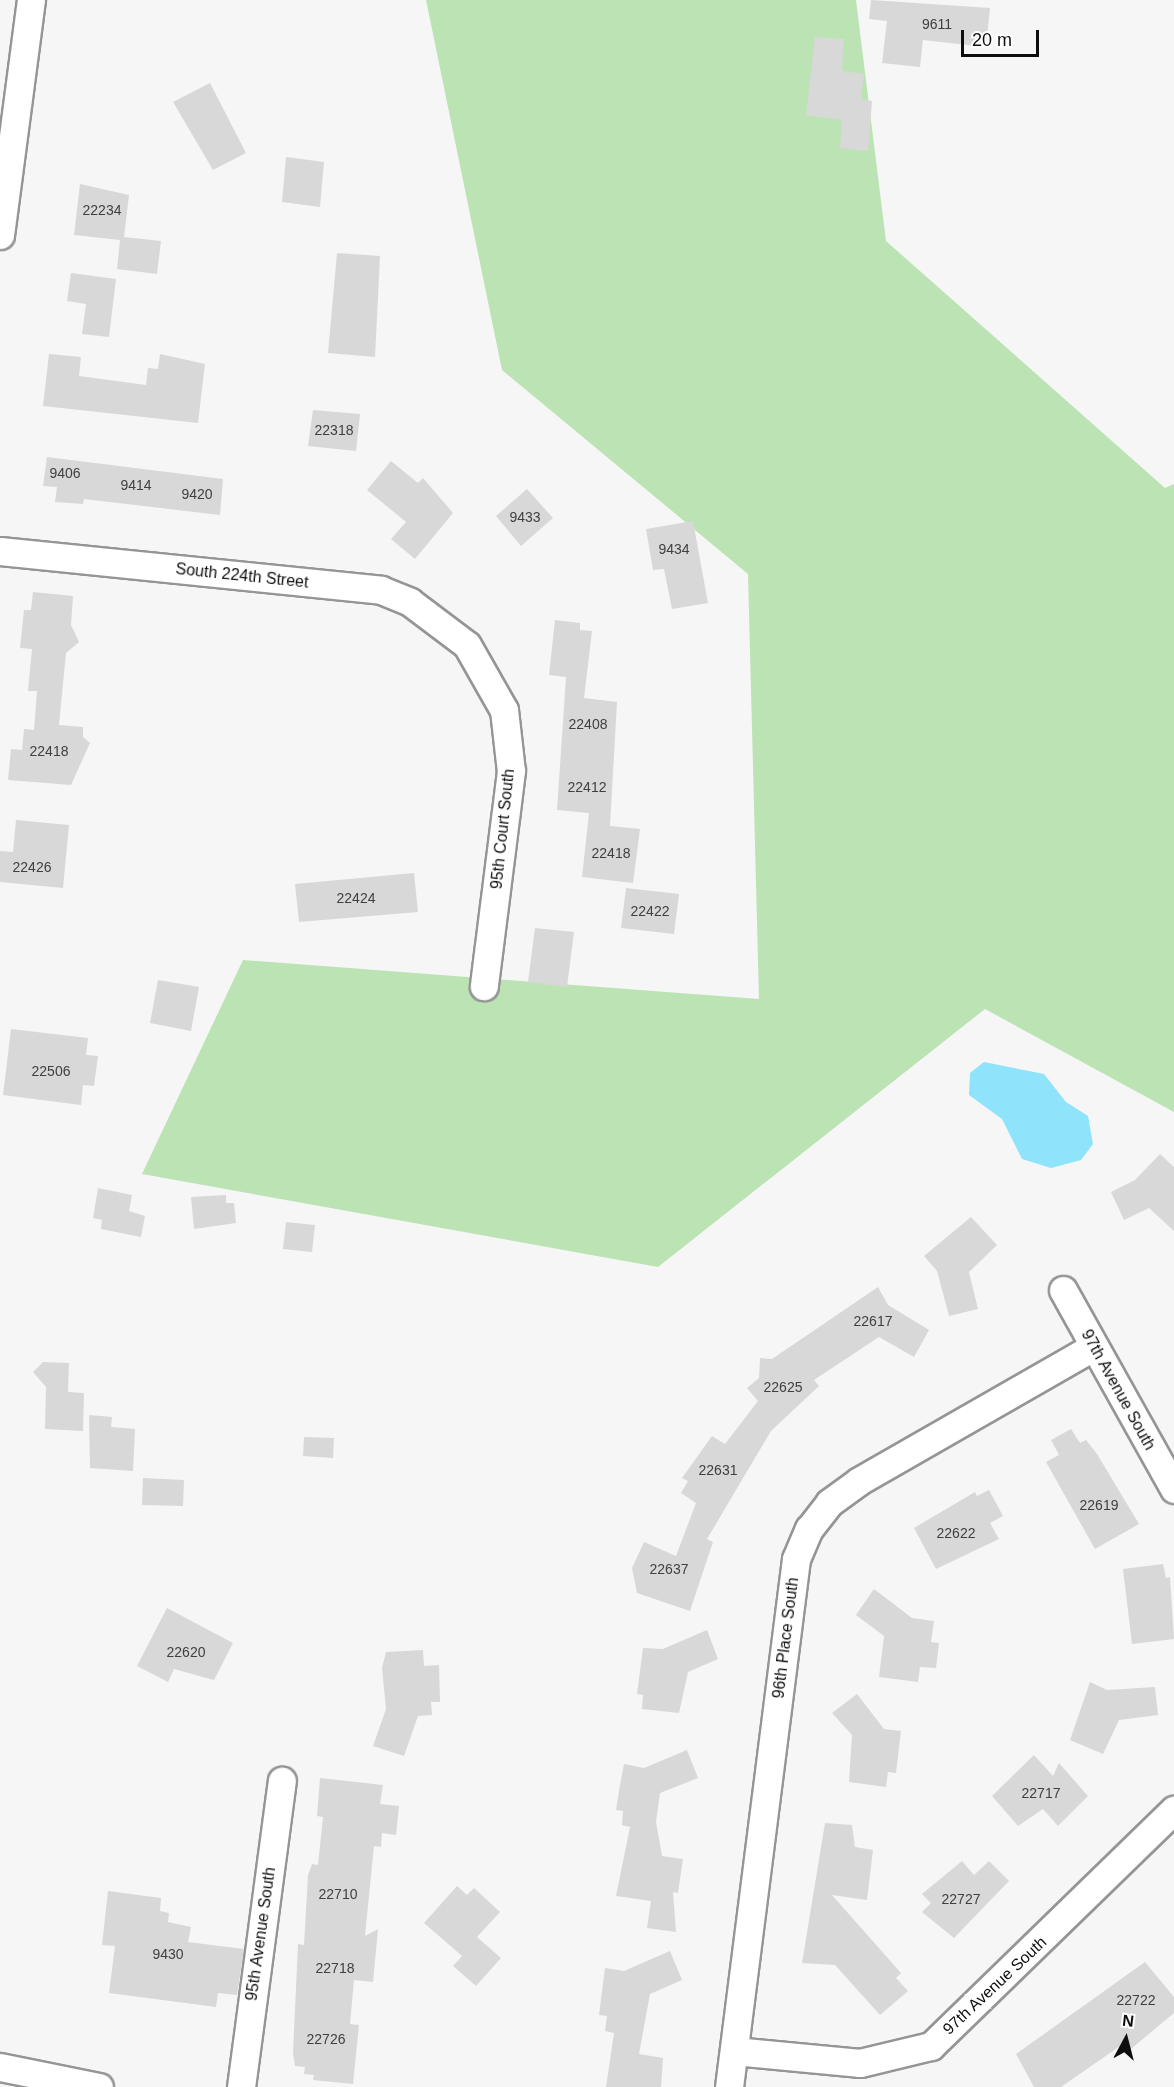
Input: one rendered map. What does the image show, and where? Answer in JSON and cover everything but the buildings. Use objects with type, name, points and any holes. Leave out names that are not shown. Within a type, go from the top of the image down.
[{"type":"street","points":[[0,235],[12,43],[31,0]]},
{"type":"street","name":"South 224th Street","points":[[0,551],[381,590],[410,602],[467,645]]},
{"type":"street","name":"95th Court South","points":[[467,645],[504,710],[510,762],[484,986]]},
{"type":"street","name":"97th Avenue South","points":[[1062,1290],[1174,1490]]},
{"type":"street","name":"96th Place South","points":[[729,2087],[796,1559],[809,1529],[829,1503],[859,1481],[1093,1347]]},
{"type":"street","name":"95th Avenue South","points":[[241,2087],[282,1781]]},
{"type":"street","name":"97th Avenue South","points":[[734,2051],[860,2063],[931,2046],[1174,1810]]},
{"type":"street","points":[[6,2075],[99,2087]]},
{"type":"green space","points":[[426,0],[856,0],[886,241],[1165,488],[1174,484],[1174,1112],[985,1009],[658,1267],[142,1174],[243,960],[759,999],[748,574],[502,370]]},
{"type":"water","points":[[984,1062],[1044,1074],[1066,1102],[1088,1116],[1093,1144],[1081,1160],[1051,1168],[1022,1159],[1002,1119],[969,1095],[970,1073]]}]
